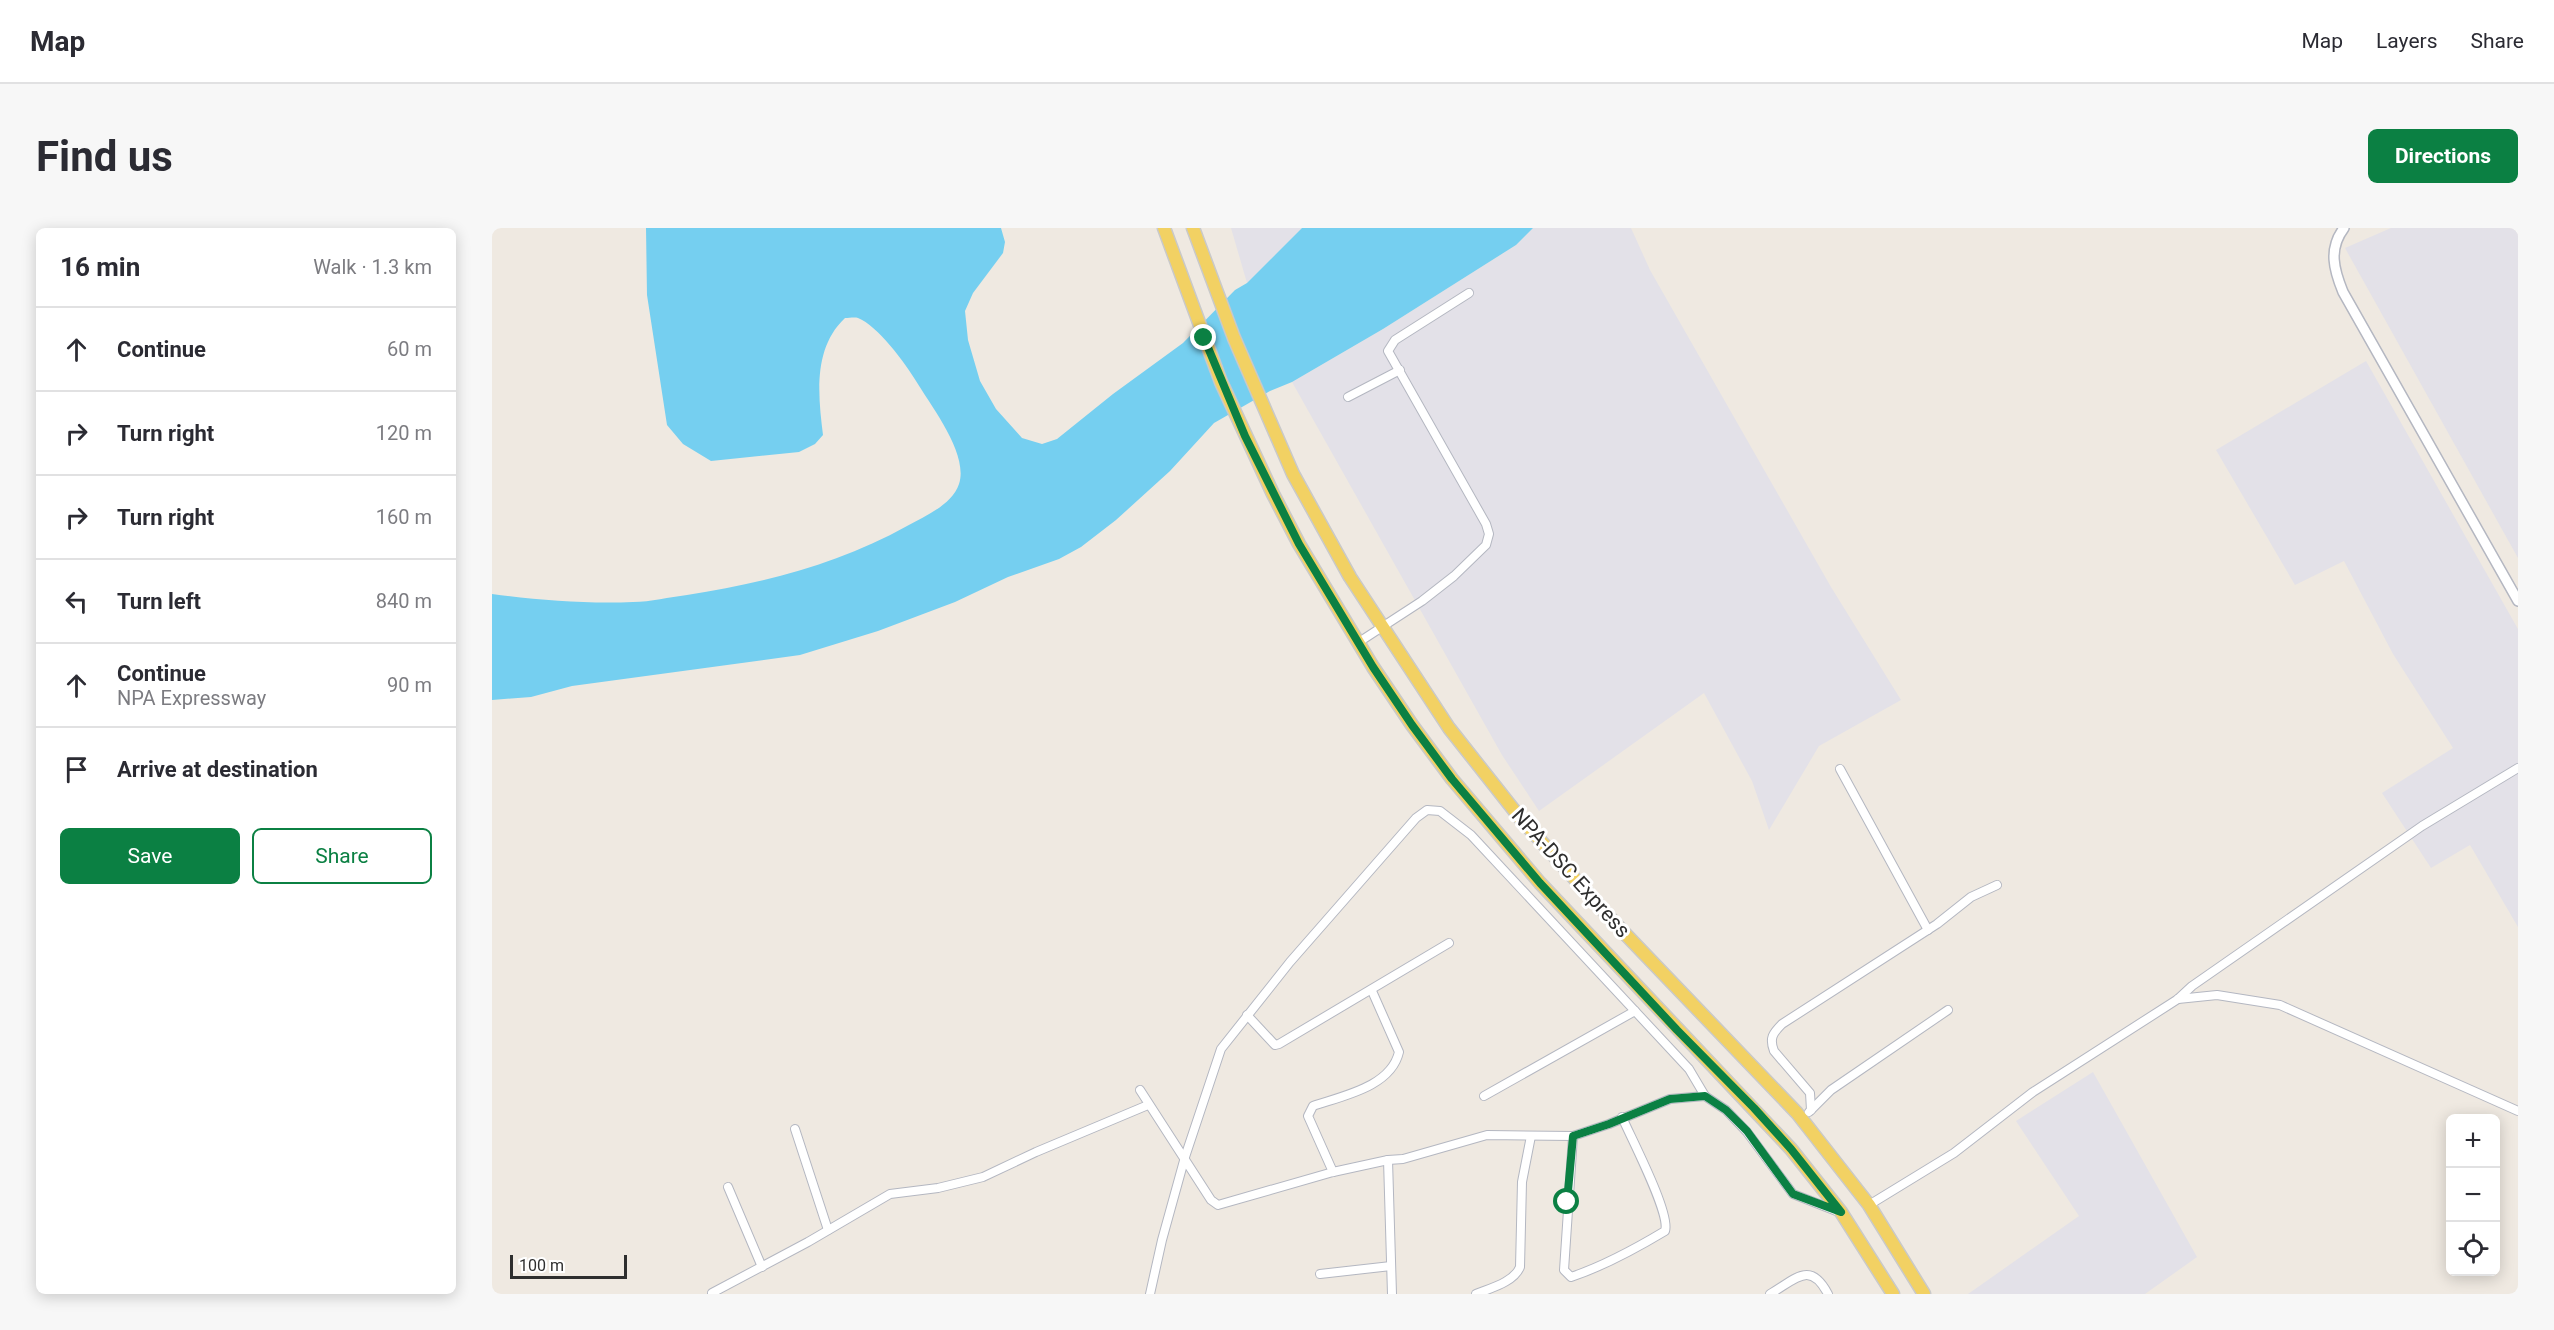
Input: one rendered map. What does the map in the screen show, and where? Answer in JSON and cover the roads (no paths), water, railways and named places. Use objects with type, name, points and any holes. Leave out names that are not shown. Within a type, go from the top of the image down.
[{"type":"main road","points":[[1164,228],[1200,329],[1245,436],[1299,544],[1412,725],[1492,829],[1598,947],[1769,1124],[1841,1212],[1893,1294]]},
{"type":"main road","name":"NPA-DSC Express","points":[[1193,228],[1252,383],[1316,519],[1381,627],[1449,728],[1521,819],[1610,918],[1751,1063],[1802,1120],[1869,1205],[1924,1294]]},
{"type":"street","points":[[2344,228],[2337,237],[2332,267],[2343,292],[2518,601]]},
{"type":"street","points":[[1359,642],[1422,602],[1454,576],[1486,544],[1489,534],[1486,524],[1388,351],[1390,344],[1469,293]]},
{"type":"street","points":[[1348,397],[1400,370]]},
{"type":"street","points":[[1869,1205],[1954,1153],[2033,1092],[2178,999],[2192,986],[2422,826],[2518,768]]},
{"type":"street","points":[[1840,769],[1928,930]]},
{"type":"street","points":[[1150,1294],[1185,1157],[1221,1049],[1290,962],[1416,818],[1427,810],[1440,811],[1471,835],[1689,1069],[1705,1096],[1726,1110],[1747,1131],[1793,1194],[1841,1212]]},
{"type":"street","points":[[1811,1110],[1809,1093],[1774,1051],[1770,1043],[1772,1035],[1782,1024],[1928,930],[1971,897],[1997,885]]},
{"type":"street","points":[[1246,1015],[1275,1045],[1372,991],[1449,944]]},
{"type":"street","points":[[1333,1172],[1308,1116],[1309,1112],[1313,1106],[1366,1087],[1382,1077],[1397,1060],[1399,1052],[1372,991]]},
{"type":"street","points":[[2178,999],[2217,995],[2280,1005],[2518,1111]]},
{"type":"street","points":[[1802,1120],[1832,1090],[1948,1010]]},
{"type":"street","points":[[1484,1096],[1635,1011]]},
{"type":"street","points":[[1140,1090],[1211,1200],[1218,1205],[1333,1172],[1403,1159],[1462,1140],[1487,1135],[1573,1136],[1670,1099],[1705,1096]]},
{"type":"street","points":[[712,1293],[890,1194],[938,1188],[983,1177],[1148,1105]]},
{"type":"street","points":[[1573,1136],[1564,1270],[1571,1276],[1595,1268],[1645,1243],[1665,1231],[1667,1225],[1658,1197],[1622,1117]]},
{"type":"street","points":[[795,1129],[828,1230]]},
{"type":"street","points":[[1476,1294],[1517,1275],[1520,1267],[1522,1182],[1531,1136]]},
{"type":"street","points":[[1388,1160],[1392,1294]]},
{"type":"street","points":[[728,1187],[762,1267]]},
{"type":"street","points":[[1320,1274],[1391,1266]]},
{"type":"street","points":[[1770,1294],[1802,1276],[1811,1274],[1820,1278],[1828,1294]]},
{"type":"water","points":[[646,228],[1001,228],[1005,242],[1003,253],[973,293],[965,311],[968,340],[980,381],[996,409],[1022,438],[1042,444],[1057,439],[1113,394],[1183,343],[1235,290],[1247,283],[1302,228],[1533,228],[1516,245],[1383,329],[1292,382],[1270,391],[1214,423],[1170,471],[1116,520],[1081,547],[1059,559],[1008,577],[955,602],[878,631],[800,655],[572,686],[531,697],[492,700],[492,594],[562,601],[640,602],[773,578],[828,561],[881,539],[937,509],[950,498],[959,484],[961,472],[959,459],[939,417],[898,355],[874,328],[857,318],[845,318],[827,343],[819,388],[823,435],[815,444],[799,452],[711,461],[683,444],[667,425],[647,295]]}]
